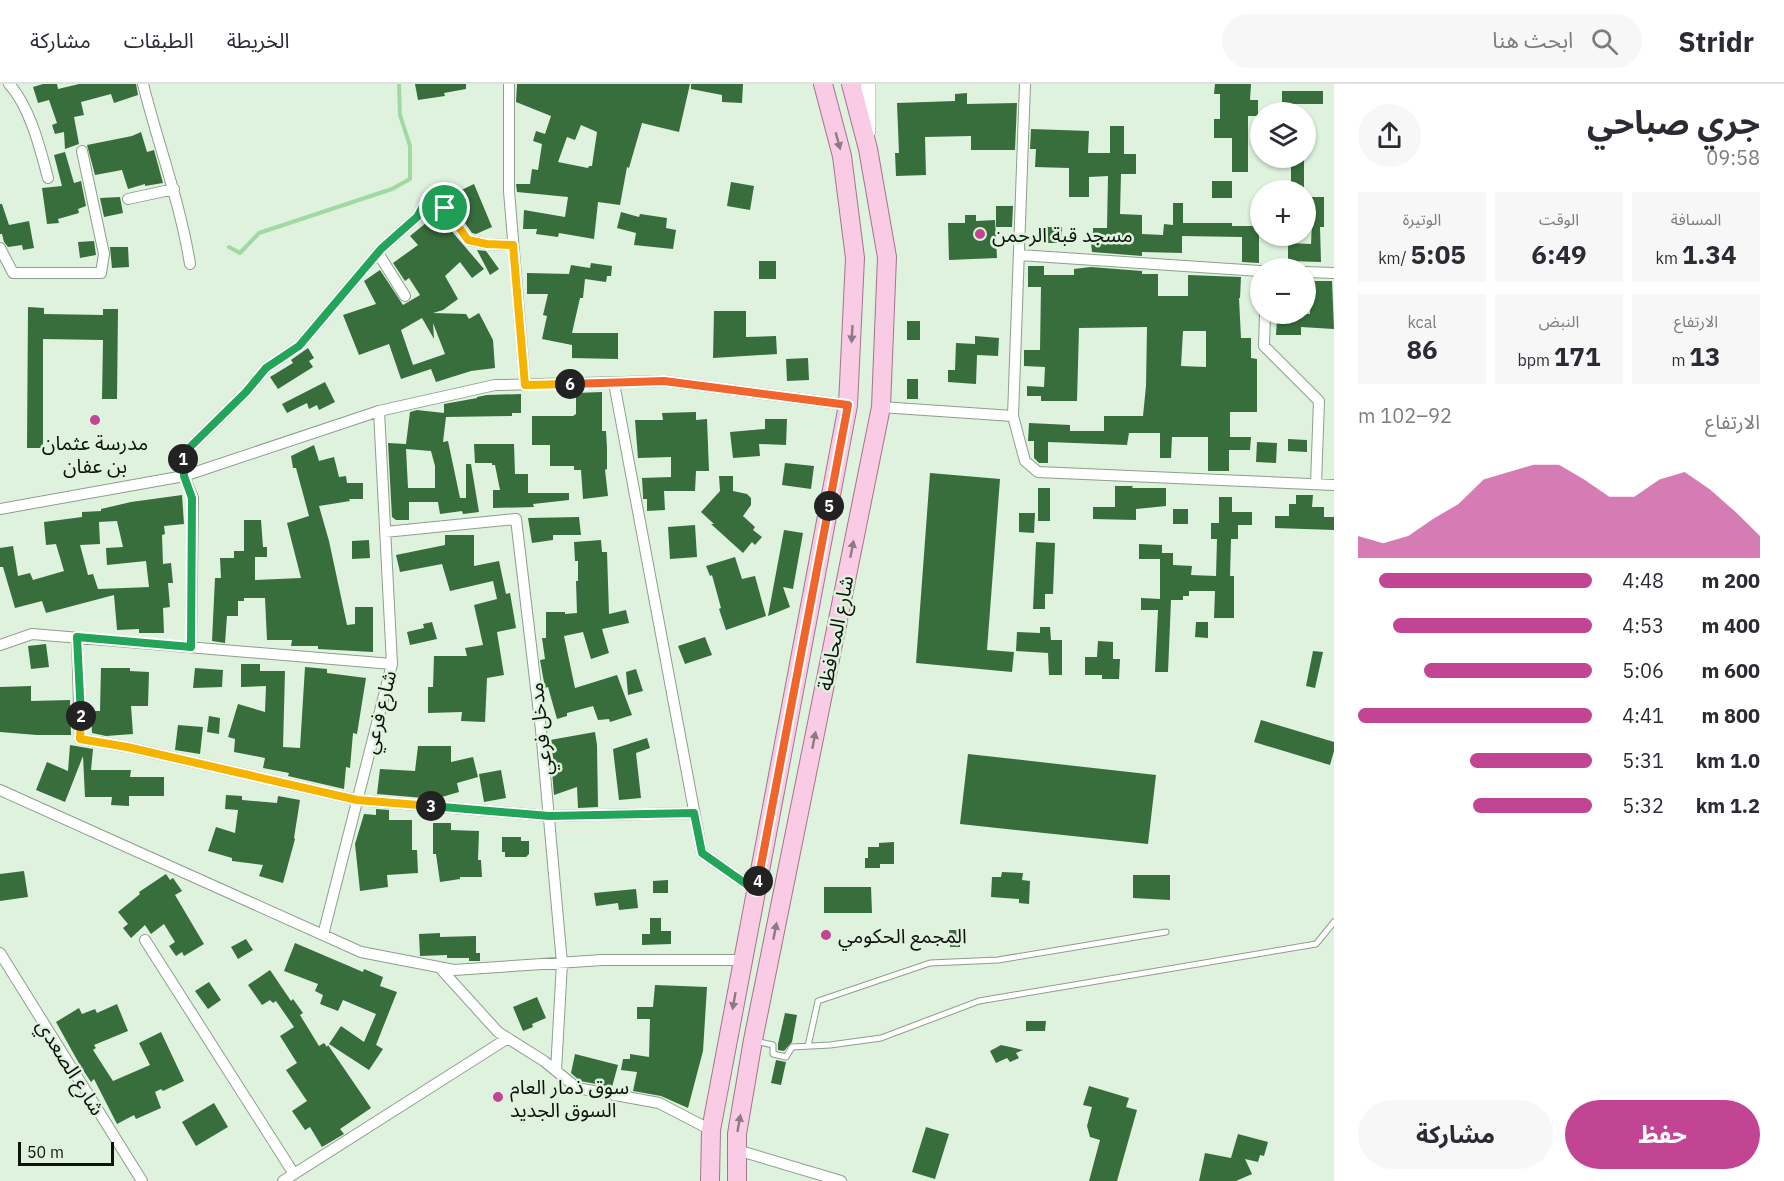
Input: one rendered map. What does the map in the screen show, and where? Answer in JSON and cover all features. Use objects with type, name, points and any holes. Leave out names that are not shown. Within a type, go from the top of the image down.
[{"type":"main road","name":"شارع المحافظة","points":[[710,1181],[711,1130],[848,405],[855,258],[842,156],[824,84]]},
{"type":"main road","name":"شارع المحافظة","points":[[737,1181],[737,1134],[753,1040],[881,407],[887,257],[868,149],[851,84]]},
{"type":"main road","points":[[728,1035],[753,1040]]},
{"type":"street","points":[[9,84],[18,93],[39,143],[48,178]]},
{"type":"street","points":[[143,84],[151,118],[174,189],[190,264]]},
{"type":"street","points":[[509,84],[509,191],[525,385]]},
{"type":"street","points":[[868,84],[868,149]]},
{"type":"street","points":[[1025,84],[1013,416],[1025,461],[1038,472],[1334,485]]},
{"type":"street","points":[[0,277],[13,273],[101,273],[104,254],[82,151]]},
{"type":"street","points":[[128,199],[174,189]]},
{"type":"street","points":[[191,647],[192,498],[184,476],[183,454],[246,392],[266,368],[299,346],[378,253],[417,217],[428,198],[445,208],[468,240],[487,244],[513,245]]},
{"type":"street","points":[[0,249],[13,273]]},
{"type":"street","points":[[378,253],[405,296]]},
{"type":"street","points":[[1019,255],[1250,270]]},
{"type":"street","points":[[1316,272],[1334,273]]},
{"type":"street","points":[[1265,324],[1264,346],[1319,401],[1316,484]]},
{"type":"street","points":[[0,509],[184,476],[379,411],[495,385],[664,381],[848,405]]},
{"type":"street","points":[[614,383],[702,853],[756,891]]},
{"type":"street","points":[[881,407],[1013,416]]},
{"type":"street","name":"شارع فرعي","points":[[323,935],[392,664],[379,411]]},
{"type":"street","name":"مدخل فرعي","points":[[385,532],[516,519],[541,730],[562,963],[556,1071]]},
{"type":"street","points":[[0,645],[32,634],[392,664]]},
{"type":"street","points":[[77,637],[80,739],[127,747],[357,800],[549,816],[694,813]]},
{"type":"street","points":[[0,790],[361,952],[454,970],[602,960],[742,960]]},
{"type":"street","points":[[145,940],[294,1174]]},
{"type":"street","name":"شارع الصعدي","points":[[0,952],[142,1181]]},
{"type":"street","points":[[440,968],[498,1032],[544,1061],[577,1088],[658,1103],[711,1130]]},
{"type":"street","points":[[283,1181],[508,1038]]},
{"type":"street","points":[[737,1150],[841,1181]]},
{"type":"lane","points":[[753,1040],[773,1045],[773,1054],[786,1057],[792,1047],[881,1038],[980,1001],[1316,944],[1334,922]]},
{"type":"lane","points":[[808,1046],[818,1001],[930,963],[998,960],[1166,932]]},
{"type":"building","points":[[57,84],[58,89],[79,84],[136,84],[138,95],[114,103],[111,94],[81,102],[84,115],[74,117],[79,144],[65,149],[64,132],[55,134],[52,125],[57,123],[49,100],[38,103],[33,87]]},
{"type":"building","points":[[415,84],[466,84],[466,89],[444,93],[445,96],[418,100]]},
{"type":"building","points":[[517,84],[690,84],[679,132],[642,123],[629,168],[627,167],[620,205],[598,202],[594,239],[559,233],[558,237],[536,234],[537,229],[523,229],[524,210],[565,217],[568,197],[517,192],[516,184],[530,184],[532,169],[538,170],[542,144],[533,141],[536,131],[545,134],[551,116],[516,102]],"holes":[[[581,125],[597,132],[592,166],[588,168],[558,162],[567,137],[575,140]]]},
{"type":"building","points":[[691,84],[743,84],[742,103],[722,102],[722,95],[691,89]]},
{"type":"building","points":[[1215,84],[1251,84],[1250,100],[1258,100],[1258,102],[1250,102],[1250,116],[1248,116],[1248,172],[1232,172],[1232,138],[1214,138],[1214,119],[1220,119],[1220,94],[1214,94]]},
{"type":"building","points":[[1282,91],[1323,91],[1323,104],[1282,102]]},
{"type":"building","points":[[967,93],[967,104],[1017,103],[1015,150],[971,150],[971,136],[925,137],[926,175],[896,176],[895,153],[899,153],[897,103],[955,101],[955,94]]},
{"type":"building","points":[[1110,126],[1124,126],[1124,154],[1136,154],[1136,174],[1121,174],[1120,214],[1142,215],[1142,234],[1163,235],[1164,224],[1173,225],[1173,203],[1183,203],[1183,223],[1232,223],[1232,226],[1250,226],[1250,246],[1259,246],[1259,258],[1250,258],[1250,262],[1242,262],[1242,237],[1182,236],[1182,253],[1142,252],[1142,256],[1092,252],[1090,234],[1093,234],[1093,228],[1107,228],[1108,176],[1089,177],[1089,197],[1069,197],[1069,168],[1035,167],[1036,149],[1030,149],[1031,129],[1089,131],[1088,153],[1110,153]]},
{"type":"building","points":[[141,132],[147,152],[154,150],[163,183],[145,186],[145,184],[128,189],[122,170],[95,175],[87,145]]},
{"type":"building","points":[[65,152],[74,183],[81,181],[86,206],[78,209],[79,213],[58,219],[59,223],[47,224],[42,188],[62,186],[54,155]]},
{"type":"building","points":[[1291,168],[1304,168],[1304,180],[1291,180]]},
{"type":"building","points":[[1212,181],[1232,181],[1232,198],[1212,198]]},
{"type":"building","points":[[731,182],[754,186],[750,210],[727,206]]},
{"type":"building","points":[[474,184],[492,227],[476,234],[472,233],[462,219],[451,195]]},
{"type":"building","points":[[120,197],[123,213],[104,217],[100,198]]},
{"type":"building","points":[[1316,197],[1324,197],[1324,227],[1320,227],[1321,262],[1316,262],[1316,258],[1288,258],[1288,246],[1316,246]]},
{"type":"building","points":[[0,204],[2,204],[9,225],[29,221],[34,248],[23,250],[22,245],[8,247],[4,242],[0,234]]},
{"type":"building","points":[[996,206],[1013,206],[1012,227],[996,227]]},
{"type":"building","points":[[621,212],[639,217],[640,214],[667,218],[666,228],[676,230],[673,249],[634,245],[636,233],[617,228]]},
{"type":"building","points":[[437,214],[484,269],[472,278],[460,262],[445,276],[458,299],[443,310],[433,313],[466,314],[469,319],[479,313],[493,340],[495,368],[471,371],[436,382],[431,369],[401,379],[389,344],[359,355],[343,315],[376,304],[364,281],[380,270],[403,305],[420,295],[409,278],[405,281],[393,263],[418,245],[410,236]],"holes":[[[422,318],[434,339],[433,323],[445,354],[413,365],[401,330]]]},
{"type":"building","points":[[965,215],[976,215],[976,221],[995,220],[997,258],[949,260],[948,223],[965,223]]},
{"type":"building","points":[[1039,227],[1062,227],[1061,243],[1038,243]]},
{"type":"building","points":[[94,241],[96,255],[80,258],[78,242]]},
{"type":"building","points":[[110,247],[128,247],[129,267],[112,268]]},
{"type":"building","points":[[477,250],[486,251],[499,269],[490,275]]},
{"type":"building","points":[[759,261],[776,261],[776,279],[759,279]]},
{"type":"building","points":[[591,263],[612,266],[611,276],[607,276],[606,282],[585,279],[583,298],[580,298],[572,333],[618,333],[618,359],[572,358],[572,345],[542,339],[547,316],[543,315],[548,294],[527,294],[527,273],[569,274],[571,265],[590,268]]},
{"type":"building","points":[[1028,266],[1044,266],[1044,275],[1074,275],[1074,269],[1091,267],[1158,274],[1158,296],[1188,296],[1188,275],[1241,277],[1239,298],[1241,338],[1251,338],[1251,358],[1257,359],[1257,412],[1230,412],[1230,437],[1251,437],[1250,450],[1229,450],[1229,471],[1208,471],[1208,437],[1172,437],[1171,458],[1160,458],[1160,433],[1129,433],[1127,445],[1048,442],[1048,463],[1039,463],[1034,458],[1034,441],[1028,441],[1029,423],[1070,425],[1070,431],[1104,431],[1104,416],[1143,416],[1147,327],[1079,328],[1077,401],[1041,401],[1041,396],[1027,396],[1027,386],[1044,387],[1045,367],[1024,366],[1024,350],[1040,350],[1041,287],[1028,287]],"holes":[[[1183,331],[1206,331],[1206,367],[1181,366]]]},
{"type":"building","points":[[1316,281],[1332,281],[1334,329],[1301,327],[1301,335],[1276,335],[1277,324],[1316,324]]},
{"type":"building","points":[[28,307],[44,308],[44,314],[103,315],[103,309],[118,309],[117,399],[102,399],[103,340],[43,339],[43,448],[27,448]]},
{"type":"building","points":[[714,311],[746,311],[746,337],[776,336],[777,354],[713,358]]},
{"type":"building","points":[[907,321],[920,321],[920,340],[907,340]]},
{"type":"building","points":[[975,336],[999,338],[998,356],[977,355],[976,384],[948,382],[948,370],[955,370],[956,343],[975,344]]},
{"type":"building","points":[[308,348],[314,358],[309,361],[313,367],[278,389],[270,377],[293,363],[291,360]]},
{"type":"building","points":[[808,358],[809,380],[787,381],[786,359]]},
{"type":"building","points":[[907,379],[918,379],[918,399],[907,399]]},
{"type":"building","points":[[325,382],[335,402],[319,410],[317,405],[309,409],[307,403],[287,413],[282,404]]},
{"type":"building","points":[[602,392],[602,431],[606,431],[607,469],[605,470],[608,496],[583,499],[581,470],[574,470],[574,466],[550,466],[550,445],[532,445],[532,416],[573,416],[576,414],[576,393]]},
{"type":"building","points":[[521,394],[521,413],[512,413],[512,416],[446,417],[443,442],[448,441],[460,498],[466,498],[466,464],[471,464],[479,512],[463,514],[462,511],[440,514],[438,502],[409,502],[409,520],[396,520],[392,517],[388,443],[406,444],[410,412],[417,410],[444,413],[444,404],[487,395]],"holes":[[[406,449],[431,451],[435,466],[435,488],[408,488]]]},
{"type":"building","points":[[696,412],[696,420],[707,419],[709,471],[696,471],[695,491],[664,491],[665,510],[647,511],[647,499],[643,499],[642,478],[671,477],[671,457],[638,458],[635,420],[663,420],[662,413]]},
{"type":"building","points":[[765,419],[787,419],[786,445],[759,444],[760,456],[733,458],[730,432],[765,429]]},
{"type":"building","points":[[1288,439],[1307,440],[1307,452],[1288,451]]},
{"type":"building","points":[[1257,442],[1277,443],[1276,463],[1256,462]]},
{"type":"building","points":[[474,444],[514,444],[515,474],[528,474],[528,493],[569,493],[569,500],[533,504],[534,507],[493,508],[493,490],[500,490],[495,465],[475,463]]},
{"type":"building","points":[[314,445],[319,461],[334,457],[339,477],[346,476],[347,483],[363,483],[363,499],[349,499],[350,501],[319,506],[347,625],[355,624],[355,607],[373,607],[373,652],[318,649],[318,646],[291,646],[292,640],[267,640],[265,598],[244,598],[244,601],[238,601],[238,616],[227,616],[225,643],[212,641],[215,578],[221,578],[220,558],[234,558],[234,551],[244,551],[244,520],[261,520],[263,547],[267,547],[267,557],[255,557],[255,580],[301,578],[287,523],[309,516],[291,456]]},
{"type":"building","points":[[785,463],[814,466],[811,489],[782,485]]},
{"type":"building","points":[[930,473],[1000,479],[987,650],[1014,652],[1012,672],[916,663]]},
{"type":"building","points":[[719,476],[733,476],[733,491],[747,494],[751,498],[751,505],[743,516],[755,527],[753,530],[762,537],[755,545],[752,542],[743,553],[701,512],[720,491]]},
{"type":"building","points":[[1115,486],[1166,488],[1166,506],[1136,509],[1136,520],[1093,519],[1093,507],[1115,507]]},
{"type":"building","points":[[1038,488],[1050,488],[1050,521],[1038,521]]},
{"type":"building","points":[[182,495],[184,524],[164,526],[165,534],[162,535],[163,564],[171,563],[173,583],[168,583],[170,607],[163,608],[164,633],[139,633],[139,629],[117,630],[114,595],[46,613],[42,601],[15,608],[3,567],[0,567],[0,548],[13,546],[18,576],[30,573],[33,580],[64,571],[56,544],[46,545],[44,522],[82,517],[82,512],[101,511],[101,509]],"holes":[[[117,521],[123,547],[106,548],[107,565],[146,561],[149,587],[98,589],[93,574],[88,575],[80,545],[100,544],[99,522]]]},
{"type":"building","points":[[1296,495],[1313,495],[1312,507],[1324,507],[1324,517],[1334,517],[1334,530],[1275,528],[1275,516],[1289,516],[1289,504],[1296,504]]},
{"type":"building","points":[[1219,497],[1232,497],[1232,512],[1252,512],[1252,525],[1238,525],[1238,539],[1231,539],[1230,576],[1234,576],[1234,618],[1214,618],[1215,591],[1189,591],[1189,596],[1183,596],[1183,600],[1171,600],[1168,672],[1155,672],[1158,610],[1141,610],[1141,598],[1160,599],[1160,559],[1139,559],[1139,544],[1162,545],[1162,553],[1173,553],[1173,565],[1192,566],[1191,575],[1216,576],[1217,539],[1211,539],[1211,523],[1219,523]]},
{"type":"building","points":[[1173,509],[1188,509],[1188,524],[1173,524]]},
{"type":"building","points":[[1019,513],[1035,513],[1034,533],[1019,532]]},
{"type":"building","points":[[579,517],[581,535],[553,535],[553,540],[532,543],[528,518]]},
{"type":"building","points":[[695,525],[697,557],[670,559],[668,527]]},
{"type":"building","points":[[784,530],[803,533],[793,589],[783,587],[790,607],[768,616]]},
{"type":"building","points":[[445,535],[474,535],[474,566],[499,561],[506,594],[510,593],[516,628],[497,632],[504,675],[487,678],[485,722],[461,721],[462,712],[428,713],[428,687],[433,687],[434,656],[467,656],[465,648],[483,645],[474,605],[497,599],[493,581],[450,591],[442,564],[400,572],[396,555],[445,545]]},
{"type":"building","points":[[369,540],[370,558],[352,559],[352,541]]},
{"type":"building","points":[[601,540],[602,552],[607,552],[609,614],[626,610],[629,623],[602,629],[609,653],[591,659],[583,632],[564,636],[575,688],[617,675],[632,715],[610,722],[609,719],[598,720],[593,706],[567,713],[567,716],[557,719],[548,687],[545,688],[540,660],[545,659],[542,638],[546,638],[546,612],[577,613],[578,561],[575,561],[574,542]]},
{"type":"building","points":[[1036,542],[1055,543],[1053,594],[1045,594],[1045,609],[1033,609]]},
{"type":"building","points":[[735,557],[742,579],[755,576],[766,616],[726,630],[712,575],[710,576],[706,566]]},
{"type":"building","points":[[432,622],[437,639],[410,645],[407,632],[424,628],[423,624]]},
{"type":"building","points":[[1196,622],[1208,622],[1208,638],[1195,637]]},
{"type":"building","points":[[1040,627],[1050,627],[1051,640],[1062,640],[1062,675],[1049,675],[1048,653],[1016,651],[1017,632],[1040,633]]},
{"type":"building","points":[[705,637],[712,655],[685,664],[678,646]]},
{"type":"building","points":[[1098,641],[1113,642],[1113,659],[1120,659],[1119,679],[1102,679],[1102,675],[1085,675],[1085,657],[1097,657]]},
{"type":"building","points":[[46,644],[49,667],[31,669],[28,646]]},
{"type":"building","points":[[1313,651],[1323,652],[1315,688],[1306,686]]},
{"type":"building","points":[[241,664],[260,664],[260,671],[285,671],[283,747],[300,748],[305,667],[327,669],[327,673],[366,678],[357,734],[353,733],[350,768],[346,767],[344,789],[263,768],[265,758],[234,752],[235,739],[228,737],[238,704],[265,712],[266,686],[241,687]]},
{"type":"building","points":[[101,668],[130,668],[130,671],[149,672],[148,706],[131,706],[133,734],[106,736],[92,733],[91,711],[100,711]]},
{"type":"building","points":[[195,668],[223,670],[222,687],[193,688]]},
{"type":"building","points":[[636,669],[643,691],[628,695],[626,672]]},
{"type":"building","points":[[31,686],[31,701],[70,700],[71,735],[0,732],[0,687]]},
{"type":"building","points":[[209,716],[220,718],[219,734],[207,732]]},
{"type":"building","points":[[1261,720],[1334,742],[1330,765],[1254,742]]},
{"type":"building","points":[[178,725],[203,727],[200,754],[175,750]]},
{"type":"building","points":[[595,732],[598,807],[578,808],[577,787],[554,795],[552,771],[555,770],[550,740]]},
{"type":"building","points":[[647,738],[650,748],[636,753],[641,798],[619,800],[613,749]]},
{"type":"building","points":[[70,745],[93,749],[91,770],[131,770],[130,777],[164,777],[164,796],[129,796],[129,806],[111,805],[112,797],[85,797],[83,756],[65,802],[36,790],[47,762],[68,771]]},
{"type":"building","points":[[418,746],[451,746],[451,762],[473,757],[478,777],[457,783],[459,792],[435,799],[377,794],[380,769],[415,771]]},
{"type":"building","points":[[968,754],[1156,775],[1148,844],[960,824]]},
{"type":"building","points":[[501,770],[506,798],[484,802],[479,774]]},
{"type":"building","points":[[226,795],[242,796],[242,800],[277,803],[278,796],[300,800],[295,839],[283,883],[259,876],[263,865],[232,861],[232,858],[208,851],[216,827],[235,833],[238,810],[225,809]]},
{"type":"building","points":[[376,809],[389,810],[389,820],[412,820],[412,850],[417,850],[418,873],[387,875],[388,887],[360,891],[355,844],[364,814],[376,815]]},
{"type":"building","points":[[433,823],[451,823],[451,830],[479,831],[478,860],[481,860],[482,877],[460,877],[460,879],[440,882],[436,854],[433,854]]},
{"type":"building","points":[[502,837],[521,837],[521,841],[529,841],[529,854],[526,857],[505,857],[505,852],[502,852]]},
{"type":"building","points":[[894,842],[894,864],[880,864],[880,868],[865,868],[868,847],[879,847],[879,843]]},
{"type":"building","points":[[24,871],[28,897],[0,901],[0,874]]},
{"type":"building","points":[[1002,872],[1023,873],[1022,880],[1030,881],[1029,904],[1019,903],[1019,899],[991,897],[992,877],[1001,877]]},
{"type":"building","points":[[166,874],[170,880],[173,878],[182,891],[175,895],[204,944],[184,956],[182,952],[176,956],[169,946],[175,942],[164,924],[151,934],[145,925],[131,938],[123,928],[128,924],[118,912],[140,894],[139,892]]},
{"type":"building","points":[[1133,875],[1170,875],[1170,900],[1133,898]]},
{"type":"building","points":[[668,880],[668,893],[653,893],[653,881]]},
{"type":"building","points":[[824,887],[871,887],[872,913],[824,913]]},
{"type":"building","points":[[636,889],[638,908],[619,910],[618,903],[596,906],[594,893]]},
{"type":"building","points":[[650,918],[661,918],[661,931],[671,931],[671,944],[642,945],[642,934],[650,934]]},
{"type":"building","points":[[949,930],[960,930],[960,947],[950,947]]},
{"type":"building","points":[[440,933],[440,937],[476,936],[476,953],[480,953],[480,961],[469,961],[469,958],[447,958],[447,955],[420,956],[419,934]]},
{"type":"building","points":[[246,939],[253,950],[238,959],[231,947]]},
{"type":"building","points":[[295,943],[363,972],[364,969],[383,977],[380,986],[397,992],[376,1045],[383,1049],[369,1070],[329,1044],[341,1026],[364,1042],[376,1014],[343,1000],[338,1011],[320,1004],[323,995],[315,991],[318,984],[284,971]]},
{"type":"building","points":[[270,970],[291,1001],[293,999],[303,1013],[300,1015],[319,1046],[324,1043],[327,1047],[328,1045],[371,1108],[340,1129],[344,1134],[322,1147],[310,1127],[305,1130],[292,1111],[307,1101],[286,1070],[297,1063],[280,1036],[294,1027],[276,1001],[273,1003],[270,1000],[262,1005],[248,985]]},
{"type":"building","points":[[209,982],[221,1000],[208,1009],[195,991]]},
{"type":"building","points":[[655,985],[707,987],[703,1051],[688,1108],[661,1096],[633,1091],[637,1072],[621,1070],[623,1059],[630,1059],[630,1054],[649,1057],[650,1019],[637,1019],[637,1007],[653,1007]]},
{"type":"building","points":[[537,997],[546,1018],[523,1031],[513,1007]]},
{"type":"building","points":[[117,1004],[128,1031],[94,1045],[96,1048],[93,1050],[113,1081],[150,1065],[139,1043],[161,1032],[184,1081],[163,1091],[161,1089],[155,1092],[161,1108],[136,1119],[134,1115],[117,1124],[94,1079],[91,1082],[56,1022],[79,1008],[82,1014],[95,1009],[97,1013]]},
{"type":"building","points":[[785,1013],[797,1015],[792,1042],[784,1051],[778,1050],[778,1044]]},
{"type":"building","points":[[1026,1021],[1046,1021],[1045,1031],[1026,1031]]},
{"type":"building","points":[[1001,1045],[1023,1050],[1016,1053],[1019,1058],[1010,1062],[1007,1058],[996,1063],[990,1051]]},
{"type":"building","points":[[575,1054],[618,1065],[612,1087],[580,1081],[571,1073]]},
{"type":"building","points":[[776,1060],[786,1062],[781,1085],[771,1083]]},
{"type":"building","points":[[1089,1086],[1129,1098],[1126,1107],[1137,1110],[1117,1181],[1089,1181],[1100,1140],[1090,1137],[1087,1126],[1092,1107],[1083,1105]]},
{"type":"building","points":[[214,1103],[228,1127],[196,1146],[182,1122]]},
{"type":"building","points":[[926,1127],[949,1134],[935,1179],[912,1172]]},
{"type":"building","points":[[1238,1134],[1268,1142],[1264,1156],[1260,1155],[1258,1162],[1245,1159],[1252,1174],[1236,1181],[1199,1181],[1205,1153],[1231,1158]]},
{"type":"waterway","points":[[229,247],[240,253],[259,233],[392,189],[410,179],[410,146],[400,115],[399,84]]},
{"type":"place","name":"مسجد قبة الرحمن","points":[[980,234]]},
{"type":"place","name":"مدرسة عثمان بن عفان","points":[[95,420]]},
{"type":"place","name":"المجمع الحكومي","points":[[826,935]]},
{"type":"place","name":"سوق ذمار العام السوق الجديد","points":[[498,1097]]},
{"type":"route","points":[[428,198],[445,208],[468,240],[487,244],[513,245],[525,385],[664,381],[848,405],[756,891],[702,853],[694,813],[549,816],[357,800],[127,747],[80,739],[77,637],[191,647],[192,498],[184,476],[183,454],[246,392],[266,368],[299,346],[381,249],[417,217],[428,198]]}]
